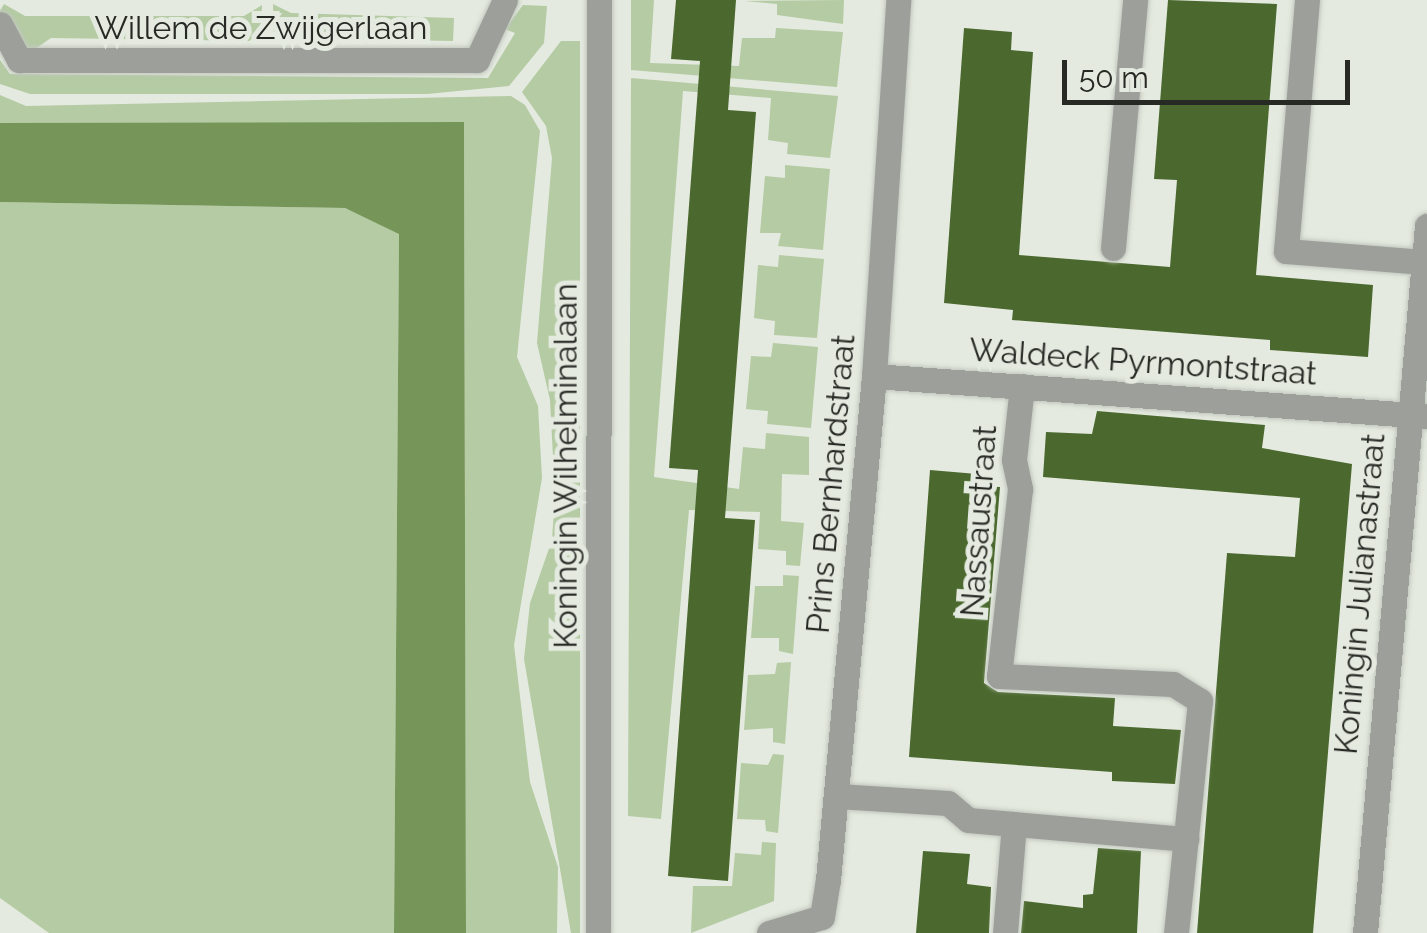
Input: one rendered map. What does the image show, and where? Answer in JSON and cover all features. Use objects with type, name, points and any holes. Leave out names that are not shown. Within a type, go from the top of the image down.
[{"type":"street","name":"Willem de Zwijgerlaan","points":[[0,24],[20,60],[477,60],[505,0]]},
{"type":"street","name":"Koningin Wilhelminalaan","points":[[598,933],[599,0]]},
{"type":"street","name":"Prins Bernhardstraat","points":[[769,933],[822,916],[838,796],[874,376],[898,0]]},
{"type":"street","points":[[1113,248],[1136,0]]},
{"type":"street","points":[[1307,0],[1286,251],[1425,249]]},
{"type":"street","name":"Koningin Julianastraat","points":[[1365,933],[1417,415],[1427,226]]},
{"type":"street","name":"Waldeck Pyrmontstraat","points":[[874,376],[1417,415]]},
{"type":"street","name":"Nassaustraat","points":[[1022,386],[1014,460],[1020,490],[999,676],[1173,684],[1200,701],[1176,933]]},
{"type":"street","points":[[838,796],[948,803],[968,820],[1186,839]]},
{"type":"street","points":[[1005,933],[1014,824]]},
{"type":"shaded area","points":[[631,0],[654,0],[650,63],[739,66],[742,38],[775,38],[776,28],[843,32],[837,87],[631,70]]},
{"type":"shaded area","points":[[844,0],[843,24],[777,15],[777,4],[745,1]]},
{"type":"shaded area","points":[[4,4],[25,16],[244,16],[262,5],[261,41],[51,38],[32,51],[22,47],[0,11]]},
{"type":"shaded area","points":[[273,4],[291,13],[454,18],[453,41],[274,38]]},
{"type":"shaded area","points":[[523,5],[547,6],[544,43],[509,86],[427,94],[30,94],[0,84],[0,60],[10,74],[488,78],[515,33],[505,29]]},
{"type":"shaded area","points":[[561,41],[580,41],[580,933],[571,933],[524,659],[530,603],[552,540],[555,495],[550,400],[537,343],[552,158],[546,126],[522,92]]},
{"type":"shaded area","points":[[631,78],[838,96],[830,158],[787,154],[788,143],[768,140],[771,98],[683,91],[654,477],[739,489],[743,447],[765,449],[766,433],[809,437],[809,475],[782,474],[781,521],[804,523],[800,566],[786,565],[786,551],[758,549],[760,512],[689,510],[661,819],[628,816]]},
{"type":"shaded area","points":[[0,95],[26,106],[511,96],[525,105],[540,131],[517,357],[538,406],[542,478],[514,645],[530,782],[558,867],[557,933],[466,933],[464,123],[0,123]]},
{"type":"shaded area","points":[[464,122],[466,933],[394,933],[399,234],[345,208],[0,202],[0,123]]},
{"type":"shaded area","points":[[785,165],[830,169],[823,250],[778,246],[781,233],[760,233],[765,176],[785,178]]},
{"type":"shaded area","points":[[0,202],[345,208],[399,233],[394,933],[49,933],[0,898]]},
{"type":"shaded area","points":[[779,255],[824,259],[817,338],[774,335],[775,321],[754,318],[758,265],[778,267]]},
{"type":"shaded area","points":[[773,343],[818,347],[811,428],[767,424],[768,411],[746,409],[751,356],[771,357]]},
{"type":"shaded area","points":[[783,575],[799,576],[793,654],[779,651],[779,638],[751,638],[755,586],[783,586]]},
{"type":"shaded area","points":[[791,662],[785,744],[773,742],[773,728],[744,730],[748,675],[775,674],[777,663]]},
{"type":"shaded area","points":[[773,754],[784,755],[778,833],[766,831],[765,820],[737,819],[741,763],[768,765]]},
{"type":"shaded area","points":[[762,842],[776,843],[774,901],[691,933],[693,886],[732,886],[735,853],[761,855]]},
{"type":"building","points":[[676,0],[736,0],[728,110],[756,112],[725,518],[755,520],[728,881],[668,876],[698,470],[669,468],[700,61],[671,59]]},
{"type":"building","points":[[1168,0],[1277,4],[1256,275],[1373,285],[1368,357],[1270,350],[1270,340],[1012,320],[1013,310],[944,303],[964,28],[1012,32],[1011,50],[1033,52],[1019,255],[1170,267],[1177,180],[1154,179]]},
{"type":"building","points":[[1097,411],[1265,425],[1262,448],[1352,464],[1313,933],[1197,933],[1227,553],[1295,557],[1300,498],[1043,477],[1046,432],[1092,434]]},
{"type":"building","points":[[930,470],[977,474],[976,486],[1000,487],[984,683],[998,692],[1115,698],[1113,726],[1181,730],[1175,784],[1112,781],[1112,772],[909,757]]},
{"type":"building","points":[[1098,848],[1141,851],[1137,933],[1021,933],[1024,901],[1083,908],[1083,895],[1093,894]]},
{"type":"building","points":[[923,851],[970,854],[967,884],[991,887],[989,933],[916,933]]}]
